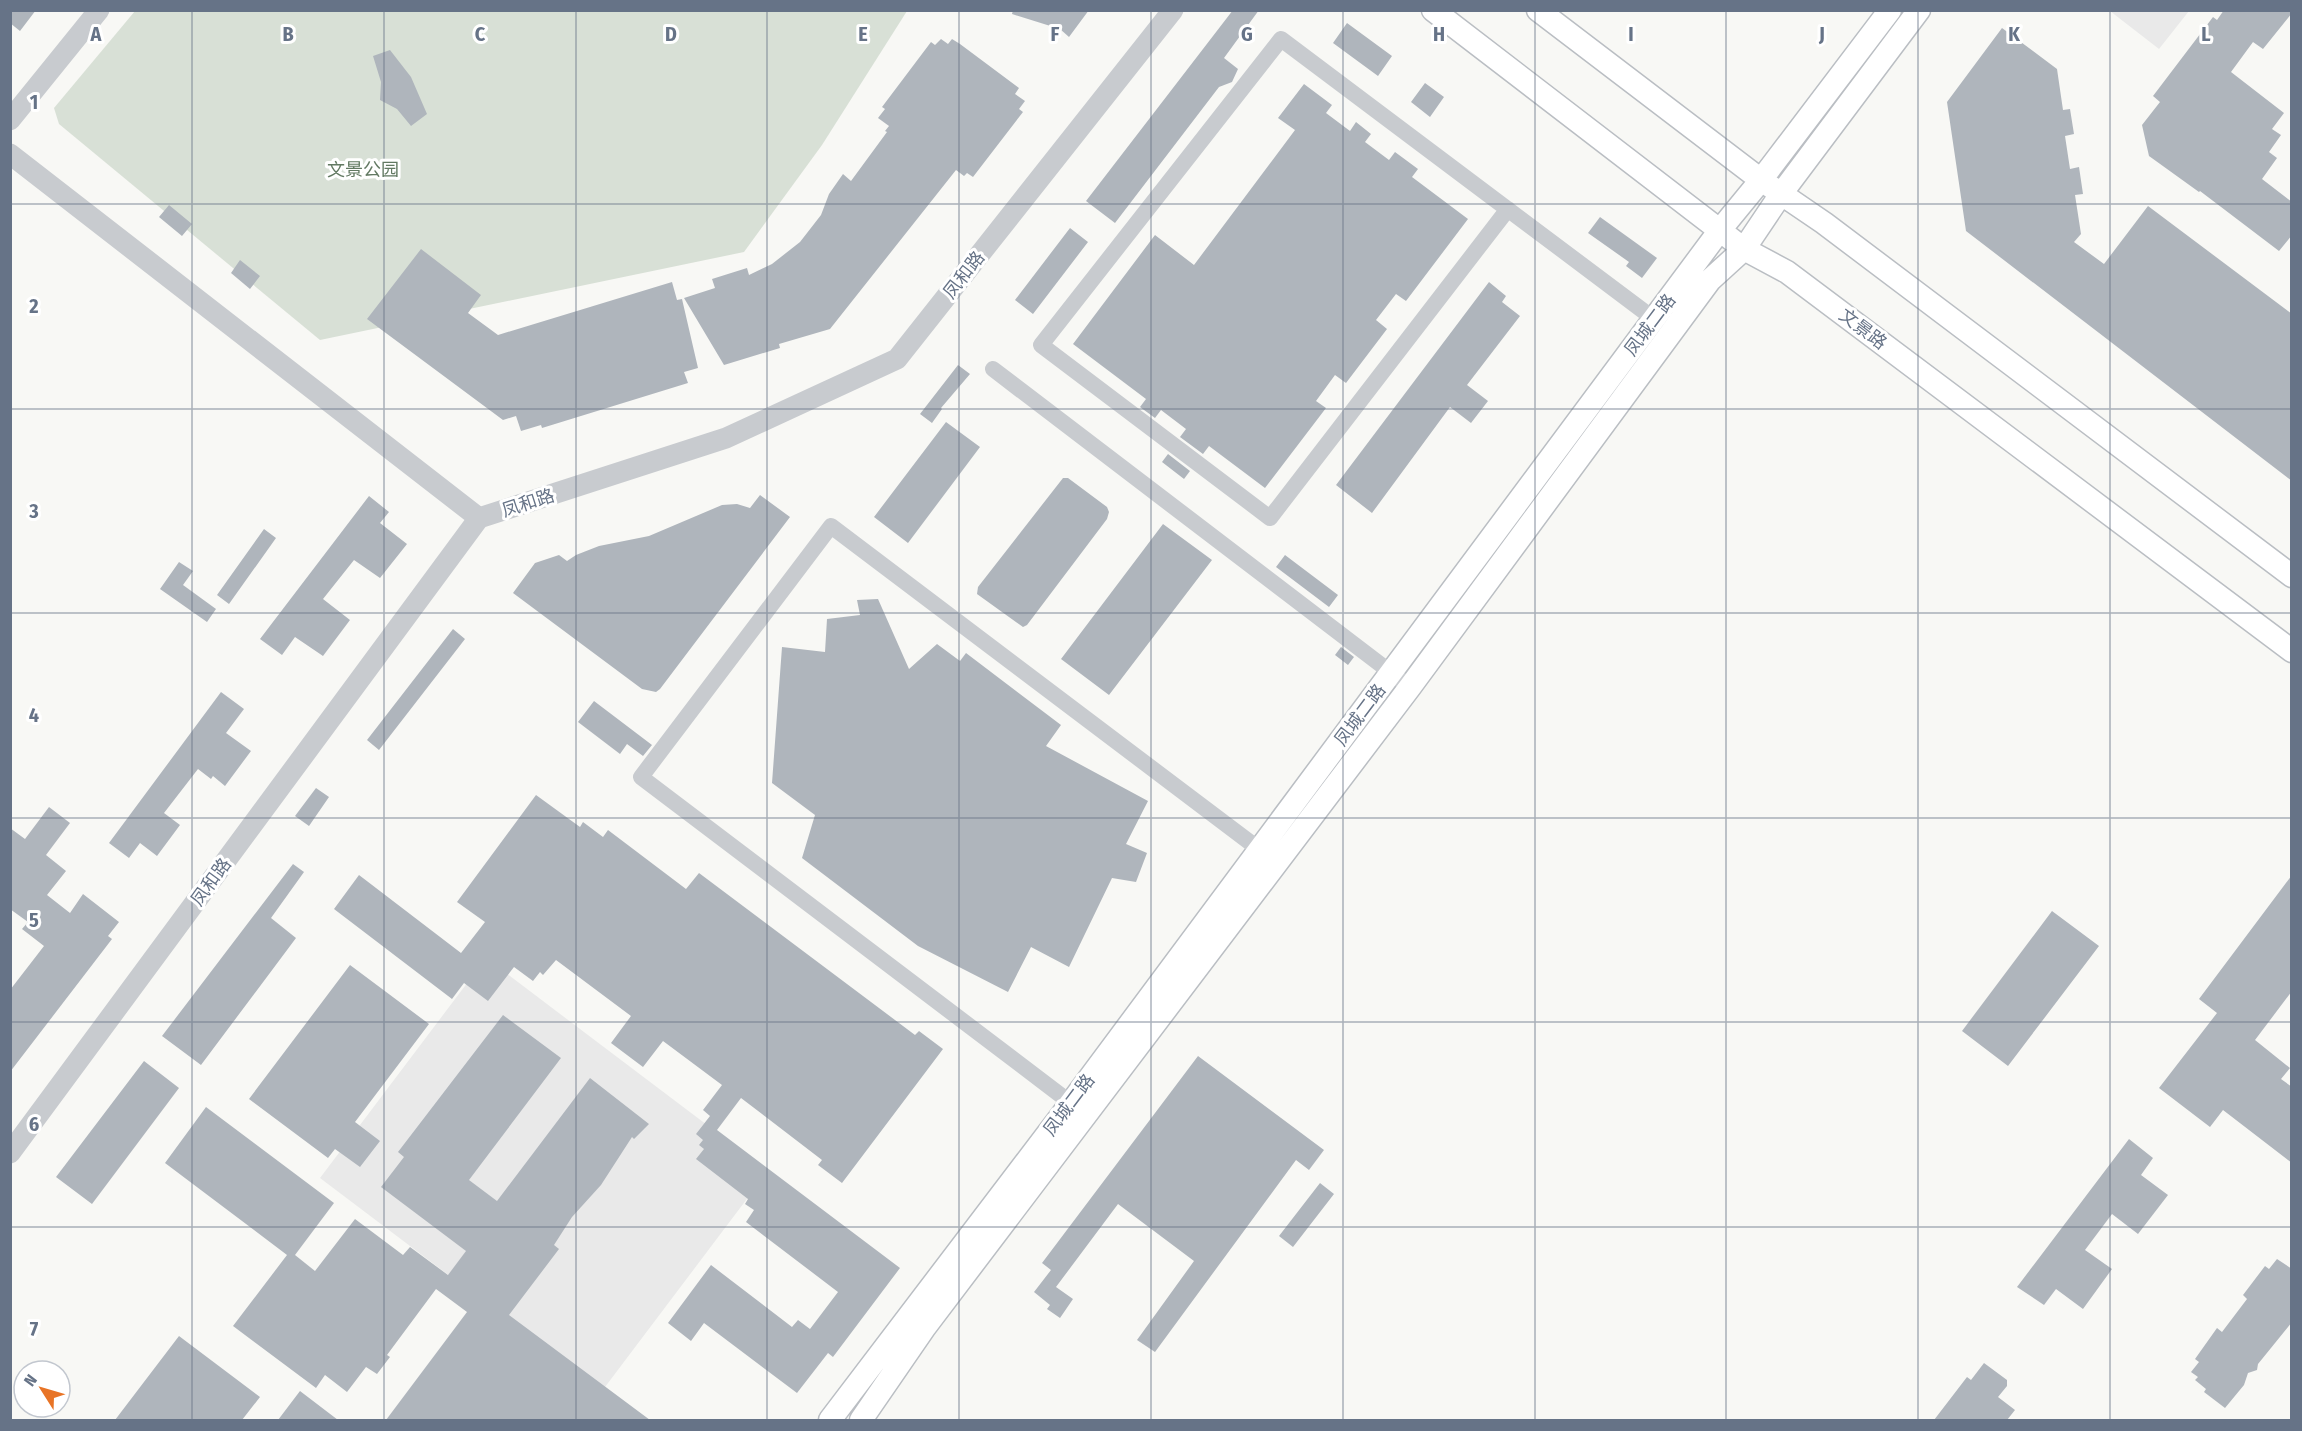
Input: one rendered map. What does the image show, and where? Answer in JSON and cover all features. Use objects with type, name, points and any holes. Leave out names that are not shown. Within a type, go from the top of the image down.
[{"type":"main road","name":"文景路","points":[[1433,10],[1744,249],[1787,272],[2292,651]]},
{"type":"main road","points":[[1539,10],[1761,180],[1824,223],[2292,576]]},
{"type":"main road","name":"凤城二路","points":[[830,1420],[1071,1103],[1720,230],[1761,180],[1890,10]]},
{"type":"main road","name":"凤城二路","points":[[861,1420],[925,1327],[1410,687],[1710,280],[1744,249],[1781,194],[1919,10]]},
{"type":"street","points":[[10,120],[99,10]]},
{"type":"street","name":"凤和路","points":[[10,1153],[479,518],[726,438],[897,359],[1173,10]]},
{"type":"street","points":[[1508,209],[1270,518],[1041,345],[1281,39],[1508,209],[1654,319]]},
{"type":"street","points":[[10,154],[479,518]]},
{"type":"street","points":[[993,369],[1410,687]]},
{"type":"street","points":[[1071,1103],[641,777],[831,526],[1260,850]]},
{"type":"shaded area","points":[[2110,11],[2189,11],[2159,49]]},
{"type":"shaded area","points":[[486,958],[768,1171],[602,1391],[320,1178]]},
{"type":"green space","name":"文景公园","points":[[135,11],[907,11],[822,145],[744,252],[320,340],[59,124],[54,108]]},
{"type":"building","points":[[10,10],[36,10],[20,31],[10,23]]},
{"type":"building","points":[[1013,10],[1089,10],[1069,37],[1060,29],[1012,14]]},
{"type":"building","points":[[1233,10],[1259,10],[1224,58],[1238,69],[1232,82],[1219,87],[1115,223],[1086,201]]},
{"type":"building","points":[[2224,10],[2292,10],[2263,49],[2253,42],[2231,72],[2284,113],[2272,129],[2281,135],[2269,152],[2277,158],[2262,179],[2292,202],[2292,235],[2279,251],[2200,191],[2149,156],[2142,125],[2160,102],[2153,96],[2213,17],[2217,20]]},
{"type":"building","points":[[1347,23],[1392,56],[1378,76],[1333,43]]},
{"type":"building","points":[[2002,28],[2057,69],[2063,110],[2070,109],[2074,134],[2065,136],[2070,169],[2079,167],[2083,194],[2075,195],[2081,234],[2074,242],[2104,264],[2148,206],[2292,314],[2292,481],[1966,231],[1947,102]]},
{"type":"building","points":[[941,39],[948,44],[952,39],[960,44],[1019,88],[1015,94],[1025,101],[1019,109],[1023,112],[973,177],[967,173],[964,176],[956,170],[830,329],[779,344],[780,348],[724,365],[684,298],[715,288],[712,279],[747,268],[749,275],[772,264],[800,242],[821,215],[829,194],[843,174],[851,181],[887,132],[885,131],[889,126],[878,118],[885,109],[882,107],[931,42],[935,45]]},
{"type":"building","points":[[390,50],[411,77],[427,114],[411,126],[397,109],[380,100],[381,82],[373,56]]},
{"type":"building","points":[[1425,83],[1444,97],[1430,117],[1411,102]]},
{"type":"building","points":[[1304,84],[1332,105],[1326,113],[1350,131],[1356,122],[1371,134],[1365,142],[1389,160],[1395,152],[1418,169],[1412,177],[1468,219],[1406,301],[1396,294],[1376,320],[1387,329],[1346,383],[1335,375],[1316,401],[1326,408],[1265,488],[1209,446],[1203,454],[1180,437],[1186,429],[1161,410],[1155,418],[1140,407],[1146,399],[1073,344],[1155,235],[1194,265],[1295,130],[1278,118]]},
{"type":"building","points":[[169,205],[192,224],[182,236],[159,217]]},
{"type":"building","points":[[1600,217],[1657,258],[1642,278],[1626,266],[1629,262],[1588,233]]},
{"type":"building","points":[[1070,228],[1088,242],[1033,314],[1015,300]]},
{"type":"building","points":[[421,249],[481,295],[468,313],[498,335],[672,282],[677,300],[682,299],[698,368],[684,372],[688,383],[542,428],[541,425],[521,431],[516,416],[503,420],[367,319]]},
{"type":"building","points":[[240,260],[260,276],[250,289],[231,273]]},
{"type":"building","points":[[1489,282],[1506,296],[1502,302],[1520,316],[1467,385],[1488,401],[1471,423],[1450,407],[1372,513],[1336,485]]},
{"type":"building","points":[[958,365],[970,374],[941,408],[932,423],[920,414]]},
{"type":"building","points":[[946,422],[980,447],[908,543],[874,517]]},
{"type":"building","points":[[1168,454],[1190,471],[1184,479],[1162,462]]},
{"type":"building","points":[[1063,478],[1068,478],[1107,507],[1109,512],[1107,519],[1027,625],[1023,627],[977,594],[978,587]]},
{"type":"building","points":[[760,495],[790,517],[656,692],[642,689],[513,593],[535,563],[559,555],[567,561],[599,546],[649,536],[722,505],[737,504],[750,508]]},
{"type":"building","points":[[369,496],[389,512],[380,523],[407,544],[380,578],[354,560],[323,599],[350,620],[323,656],[295,637],[282,655],[260,639]]},
{"type":"building","points":[[1163,524],[1212,560],[1109,695],[1061,659]]},
{"type":"building","points":[[264,529],[276,538],[229,604],[217,595]]},
{"type":"building","points":[[1285,555],[1338,595],[1329,607],[1276,567]]},
{"type":"building","points":[[179,562],[193,571],[183,585],[216,609],[207,622],[160,589]]},
{"type":"building","points":[[878,599],[909,669],[937,644],[960,661],[966,653],[1061,725],[1046,746],[1148,801],[1126,844],[1147,853],[1136,882],[1112,878],[1069,967],[1031,947],[1008,992],[918,946],[802,858],[815,815],[772,783],[782,647],[825,652],[827,619],[860,615],[857,600]]},
{"type":"building","points":[[453,629],[465,639],[379,750],[367,740]]},
{"type":"building","points":[[1341,647],[1354,657],[1348,665],[1335,655]]},
{"type":"building","points":[[221,692],[244,709],[226,733],[251,751],[225,786],[213,776],[211,779],[198,769],[164,813],[180,825],[157,856],[140,843],[129,858],[109,843]]},
{"type":"building","points":[[594,701],[652,745],[643,756],[627,744],[620,754],[578,722]]},
{"type":"building","points":[[316,788],[329,797],[309,826],[295,816]]},
{"type":"building","points":[[536,795],[580,827],[583,822],[603,837],[608,830],[686,889],[699,873],[915,1035],[919,1031],[943,1049],[842,1183],[818,1165],[822,1160],[741,1098],[717,1130],[900,1268],[833,1357],[828,1353],[797,1393],[704,1323],[691,1341],[668,1323],[711,1265],[792,1327],[798,1320],[810,1329],[838,1292],[746,1222],[754,1210],[745,1204],[748,1199],[696,1159],[704,1149],[699,1145],[703,1140],[696,1134],[710,1116],[703,1110],[722,1085],[663,1041],[643,1067],[611,1043],[631,1016],[556,960],[543,975],[540,972],[533,981],[514,967],[488,1001],[464,983],[452,999],[334,909],[359,875],[461,953],[485,922],[457,902]]},
{"type":"building","points":[[49,807],[70,823],[46,855],[66,871],[47,895],[70,913],[83,894],[119,922],[108,936],[112,939],[10,1072],[10,990],[44,946],[22,929],[28,922],[10,909],[10,828],[25,839]]},
{"type":"building","points":[[293,864],[304,872],[271,918],[296,938],[201,1065],[162,1036]]},
{"type":"building","points":[[2292,875],[2292,991],[2255,1040],[2290,1068],[2281,1079],[2292,1087],[2292,1163],[2223,1110],[2210,1127],[2159,1088],[2217,1013],[2199,999]]},
{"type":"building","points":[[2052,911],[2099,946],[2008,1066],[1962,1031]]},
{"type":"building","points":[[350,965],[429,1024],[355,1122],[380,1141],[360,1167],[335,1149],[328,1158],[249,1099]]},
{"type":"building","points":[[503,1015],[561,1058],[469,1180],[497,1201],[590,1078],[649,1124],[634,1139],[632,1137],[601,1185],[572,1217],[554,1245],[559,1249],[509,1315],[650,1420],[386,1420],[467,1312],[436,1289],[387,1355],[390,1357],[377,1374],[366,1367],[347,1392],[325,1375],[316,1388],[233,1326],[287,1255],[165,1163],[206,1107],[334,1203],[295,1255],[315,1271],[355,1219],[403,1255],[410,1247],[448,1275],[466,1251],[381,1187],[404,1157],[398,1152]]},
{"type":"building","points":[[1198,1056],[1324,1150],[1309,1170],[1296,1160],[1155,1352],[1137,1340],[1194,1261],[1118,1204],[1056,1287],[1073,1299],[1060,1318],[1047,1309],[1050,1305],[1034,1292],[1051,1270],[1042,1263]]},
{"type":"building","points":[[144,1061],[179,1088],[92,1204],[56,1177]]},
{"type":"building","points":[[2129,1139],[2153,1158],[2141,1175],[2168,1195],[2138,1234],[2112,1214],[2085,1250],[2112,1269],[2083,1309],[2056,1289],[2044,1305],[2017,1287]]},
{"type":"building","points":[[1320,1183],[1334,1194],[1293,1247],[1279,1236]]},
{"type":"building","points":[[2277,1259],[2292,1269],[2292,1322],[2258,1364],[2257,1370],[2248,1373],[2244,1385],[2225,1408],[2204,1392],[2206,1389],[2195,1380],[2198,1377],[2191,1372],[2199,1362],[2195,1359],[2217,1328],[2222,1332],[2247,1299],[2243,1295],[2265,1266],[2269,1269]]},
{"type":"building","points":[[179,1336],[260,1397],[242,1420],[115,1420]]},
{"type":"building","points":[[1984,1363],[2007,1380],[2007,1386],[1998,1397],[2015,1410],[2007,1420],[1934,1420],[1967,1377],[1971,1380]]},
{"type":"building","points":[[300,1391],[338,1420],[278,1420]]}]
